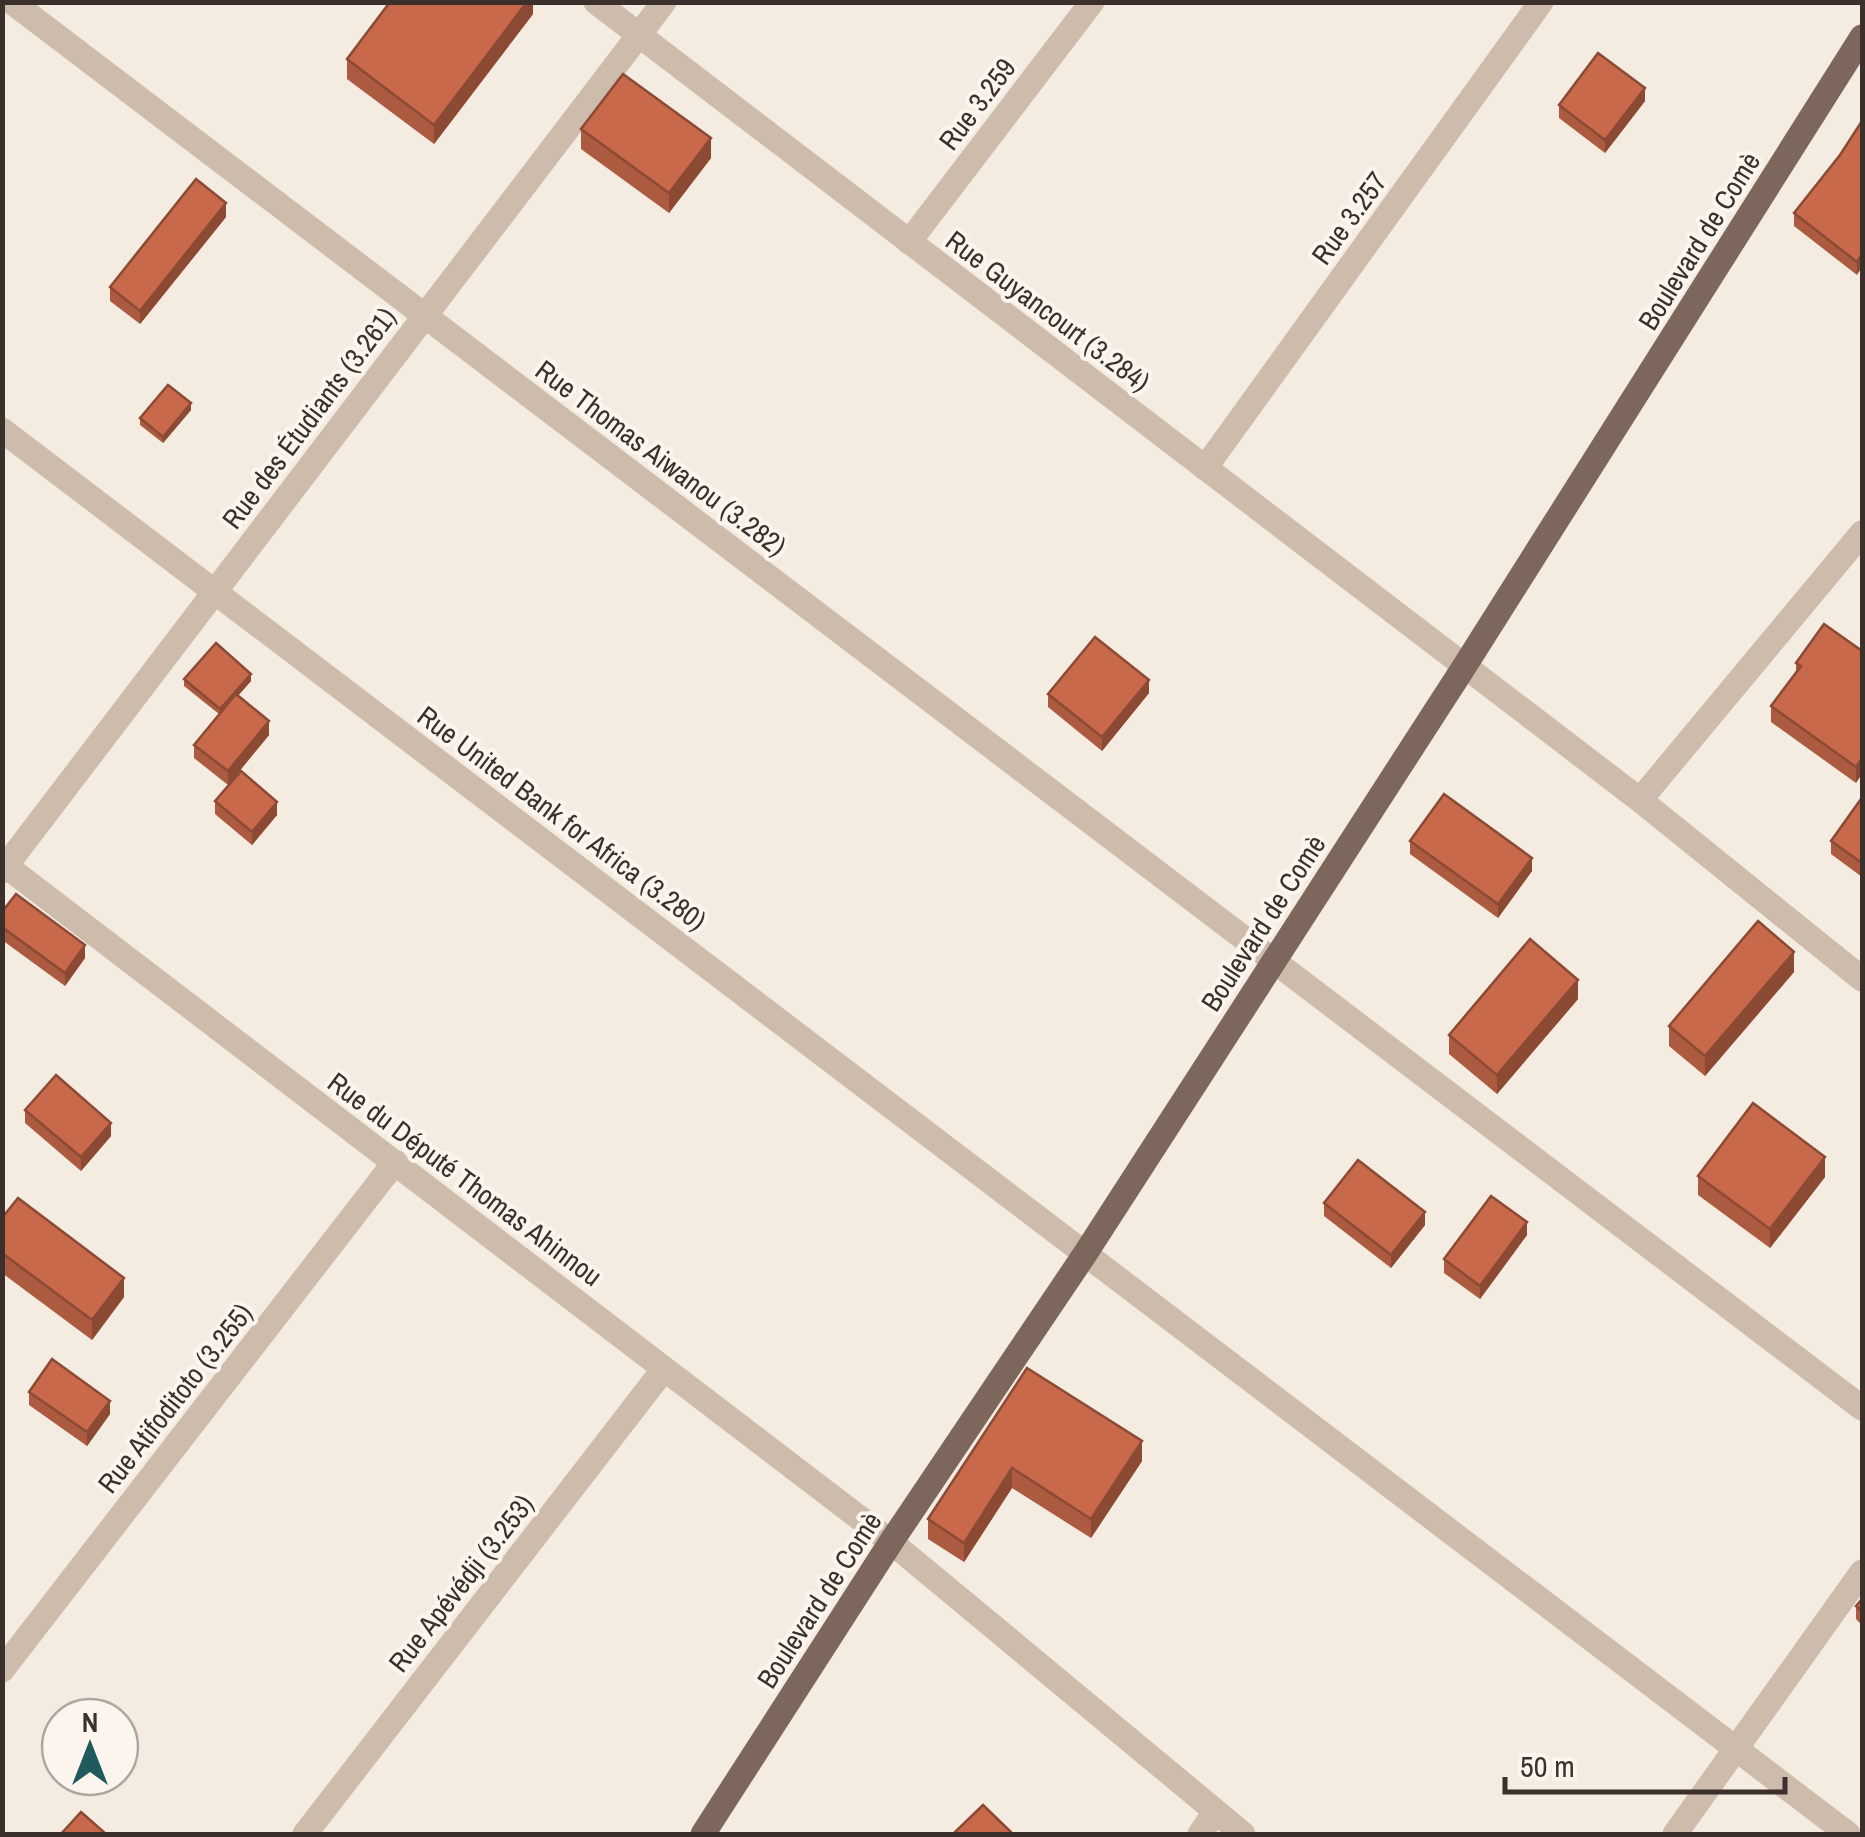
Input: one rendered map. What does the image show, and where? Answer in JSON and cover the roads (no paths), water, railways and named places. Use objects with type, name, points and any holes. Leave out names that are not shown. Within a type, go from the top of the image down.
[{"type":"main road","name":"Boulevard de Comè","points":[[703,1834],[1274,962],[1862,37]]},
{"type":"street","name":"Rue Thomas Aiwanou (3.282)","points":[[12,2],[1862,1408]]},
{"type":"street","name":"Rue Guyancourt (3.284)","points":[[596,2],[1640,800],[1862,979]]},
{"type":"street","name":"Rue des Étudiants (3.261)","points":[[4,866],[664,2]]},
{"type":"street","name":"Rue 3.259","points":[[909,242],[1092,2]]},
{"type":"street","name":"Rue 3.257","points":[[1205,468],[1542,2]]},
{"type":"street","name":"Rue United Bank for Africa (3.280)","points":[[2,430],[1848,1834]]},
{"type":"street","points":[[1640,800],[1862,534]]},
{"type":"street","name":"Rue du Député Thomas Ahinnou","points":[[4,866],[891,1542],[1243,1834]]},
{"type":"street","name":"Rue Atifoditoto (3.255)","points":[[2,1670],[395,1162]]},
{"type":"street","name":"Rue Apévédji (3.253)","points":[[306,1834],[664,1369]]},
{"type":"street","points":[[1675,1834],[1862,1572]]},
{"type":"street","points":[[1200,1834],[1215,1812]]}]
